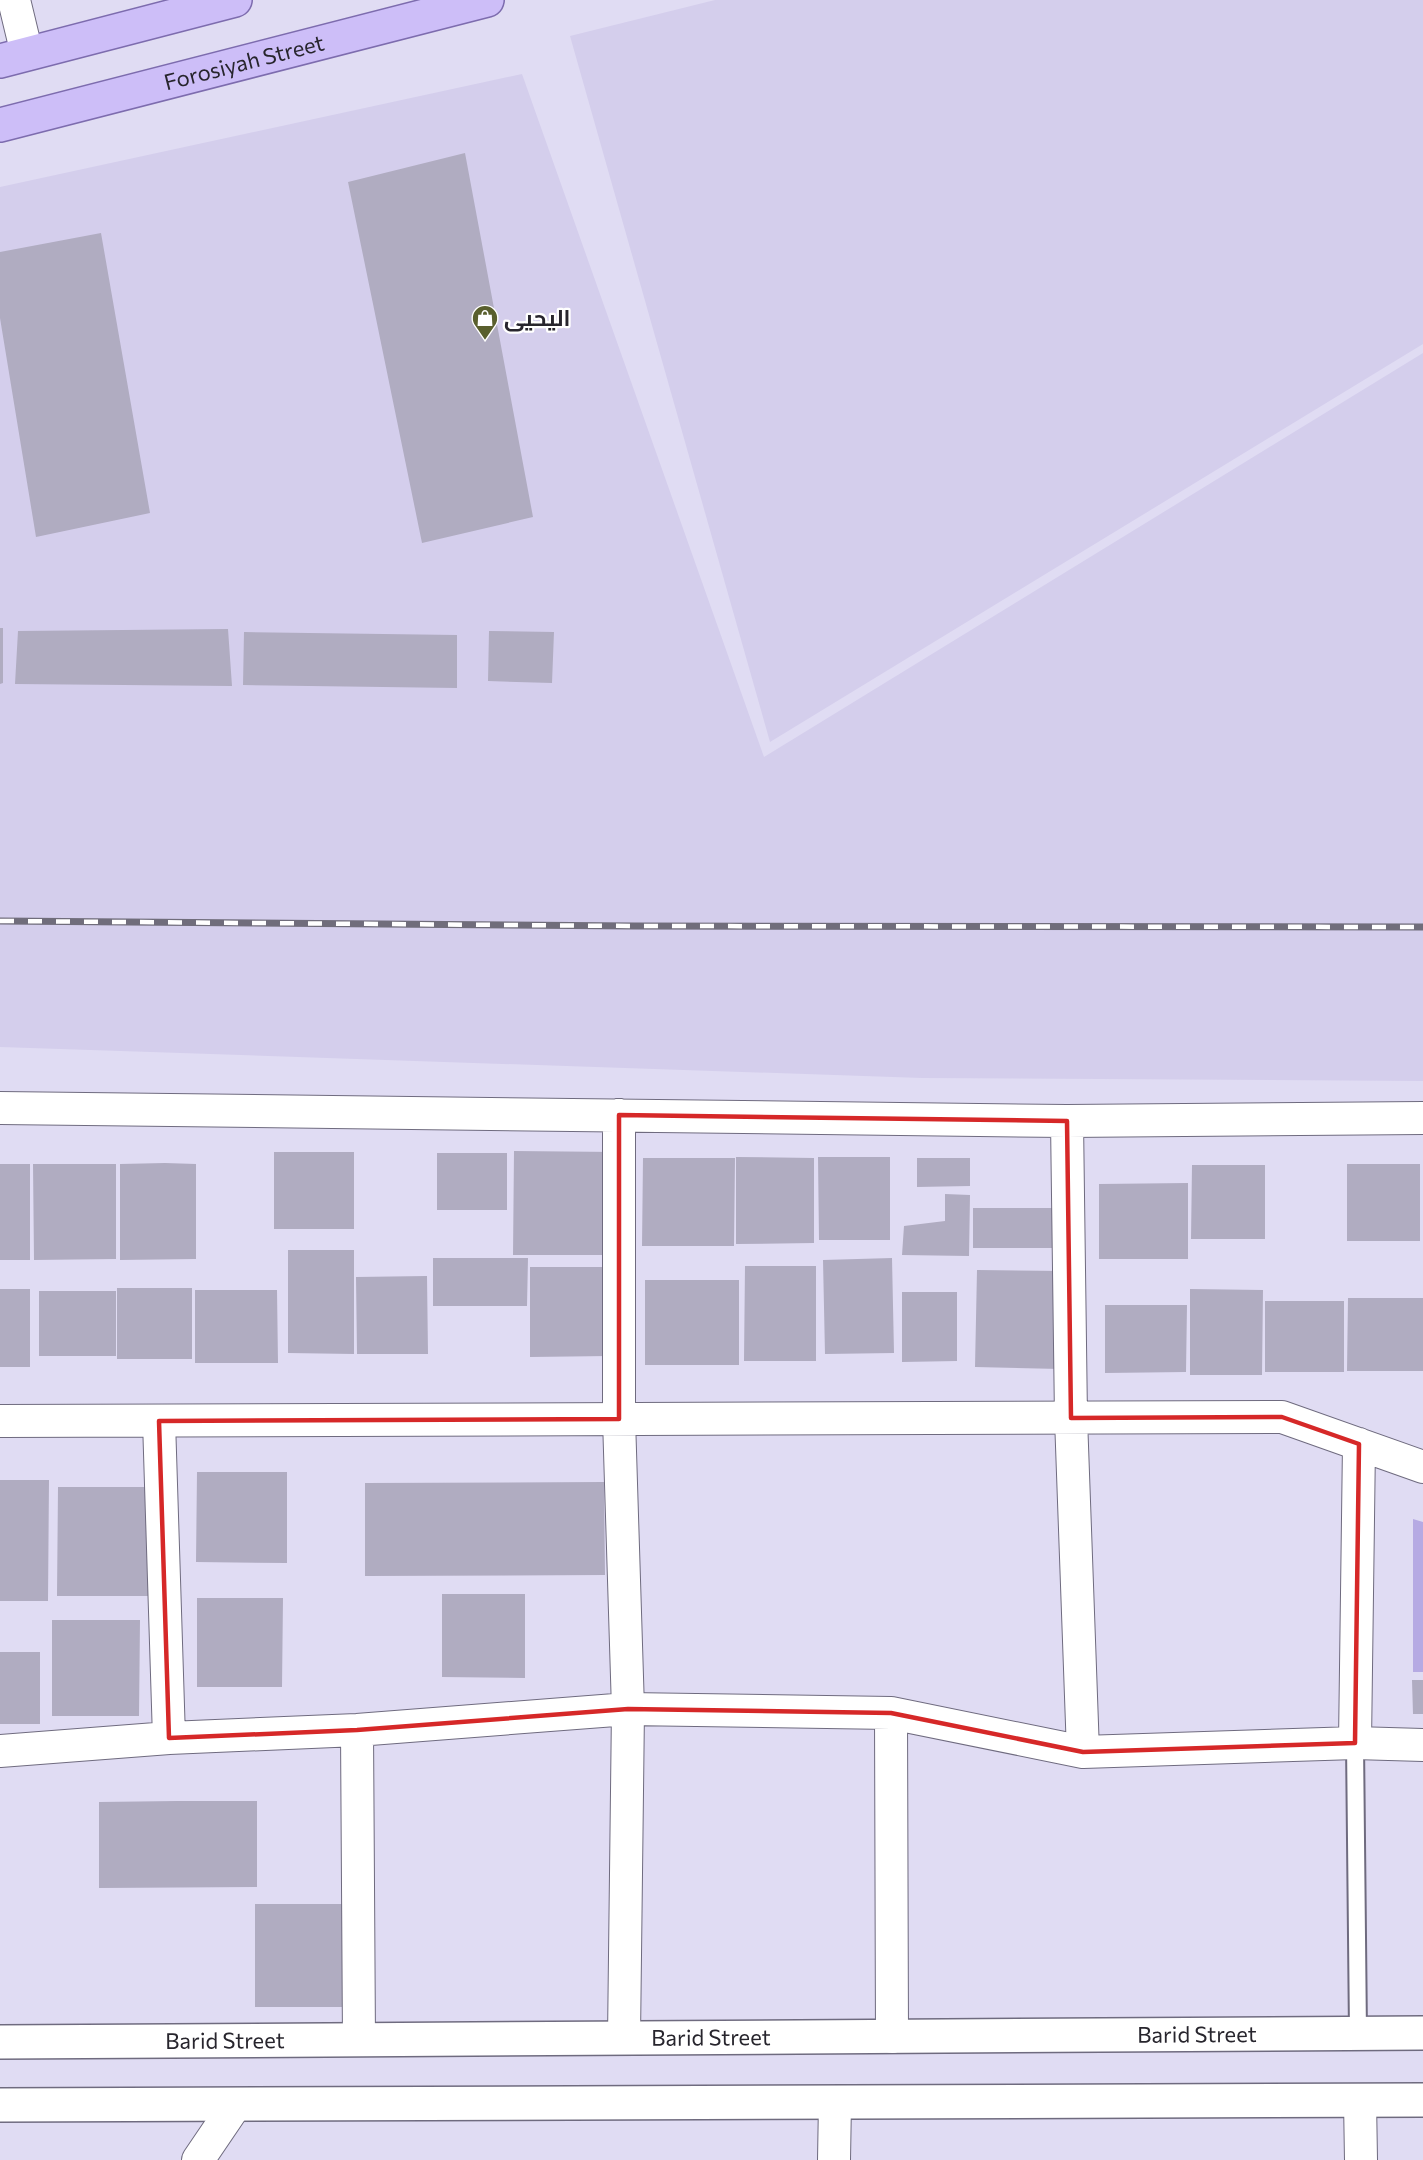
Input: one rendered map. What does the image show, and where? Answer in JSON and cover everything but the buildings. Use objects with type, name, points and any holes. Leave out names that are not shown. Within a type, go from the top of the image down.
[{"type":"main road","points":[[14,57],[235,0]]},
{"type":"main road","name":"Forosiyah Street","points":[[0,125],[487,0]]},
{"type":"main road","name":"Barid Street","points":[[0,2042],[1423,2032]]},
{"type":"main road","points":[[0,2105],[1423,2100]]},
{"type":"street","points":[[14,0],[14,57]]},
{"type":"street","points":[[0,1108],[1067,1121],[1423,1118]]},
{"type":"street","points":[[619,1115],[619,1419],[628,1709],[624,2038]]},
{"type":"street","points":[[1067,1121],[1071,1418],[1083,1752]]},
{"type":"street","points":[[0,1422],[1282,1417],[1423,1467]]},
{"type":"street","points":[[159,1421],[169,1738]]},
{"type":"street","points":[[1355,1743],[1359,1444]]},
{"type":"street","points":[[0,1751],[169,1738],[357,1730],[628,1709],[891,1713],[1083,1752],[1355,1743],[1423,1745]]},
{"type":"street","points":[[891,1713],[892,2037]]},
{"type":"street","points":[[357,1730],[359,2040]]},
{"type":"street","points":[[1360,2100],[1361,2160]]},
{"type":"street","points":[[834,2160],[836,2102]]},
{"type":"street","points":[[198,2160],[237,2104]]},
{"type":"lane","points":[[1355,1743],[1358,2032]]},
{"type":"highlighted area","points":[[619,1115],[1067,1121],[1071,1418],[1282,1417],[1359,1444],[1355,1743],[1083,1752],[891,1713],[628,1709],[357,1730],[169,1738],[159,1421],[619,1419]]},
{"type":"shaded area","points":[[715,0],[1423,0],[1423,344],[770,742],[570,36]]},
{"type":"shaded area","points":[[522,74],[764,757],[1423,353],[1423,1081],[922,1078],[0,1047],[0,187]]},
{"type":"shaded area","points":[[1413,1519],[1423,1522],[1423,1672],[1413,1672]]},
{"type":"railway","points":[[0,921],[634,926],[1423,927]]},
{"type":"place","name":"اليحيى","points":[[485,341]]}]
